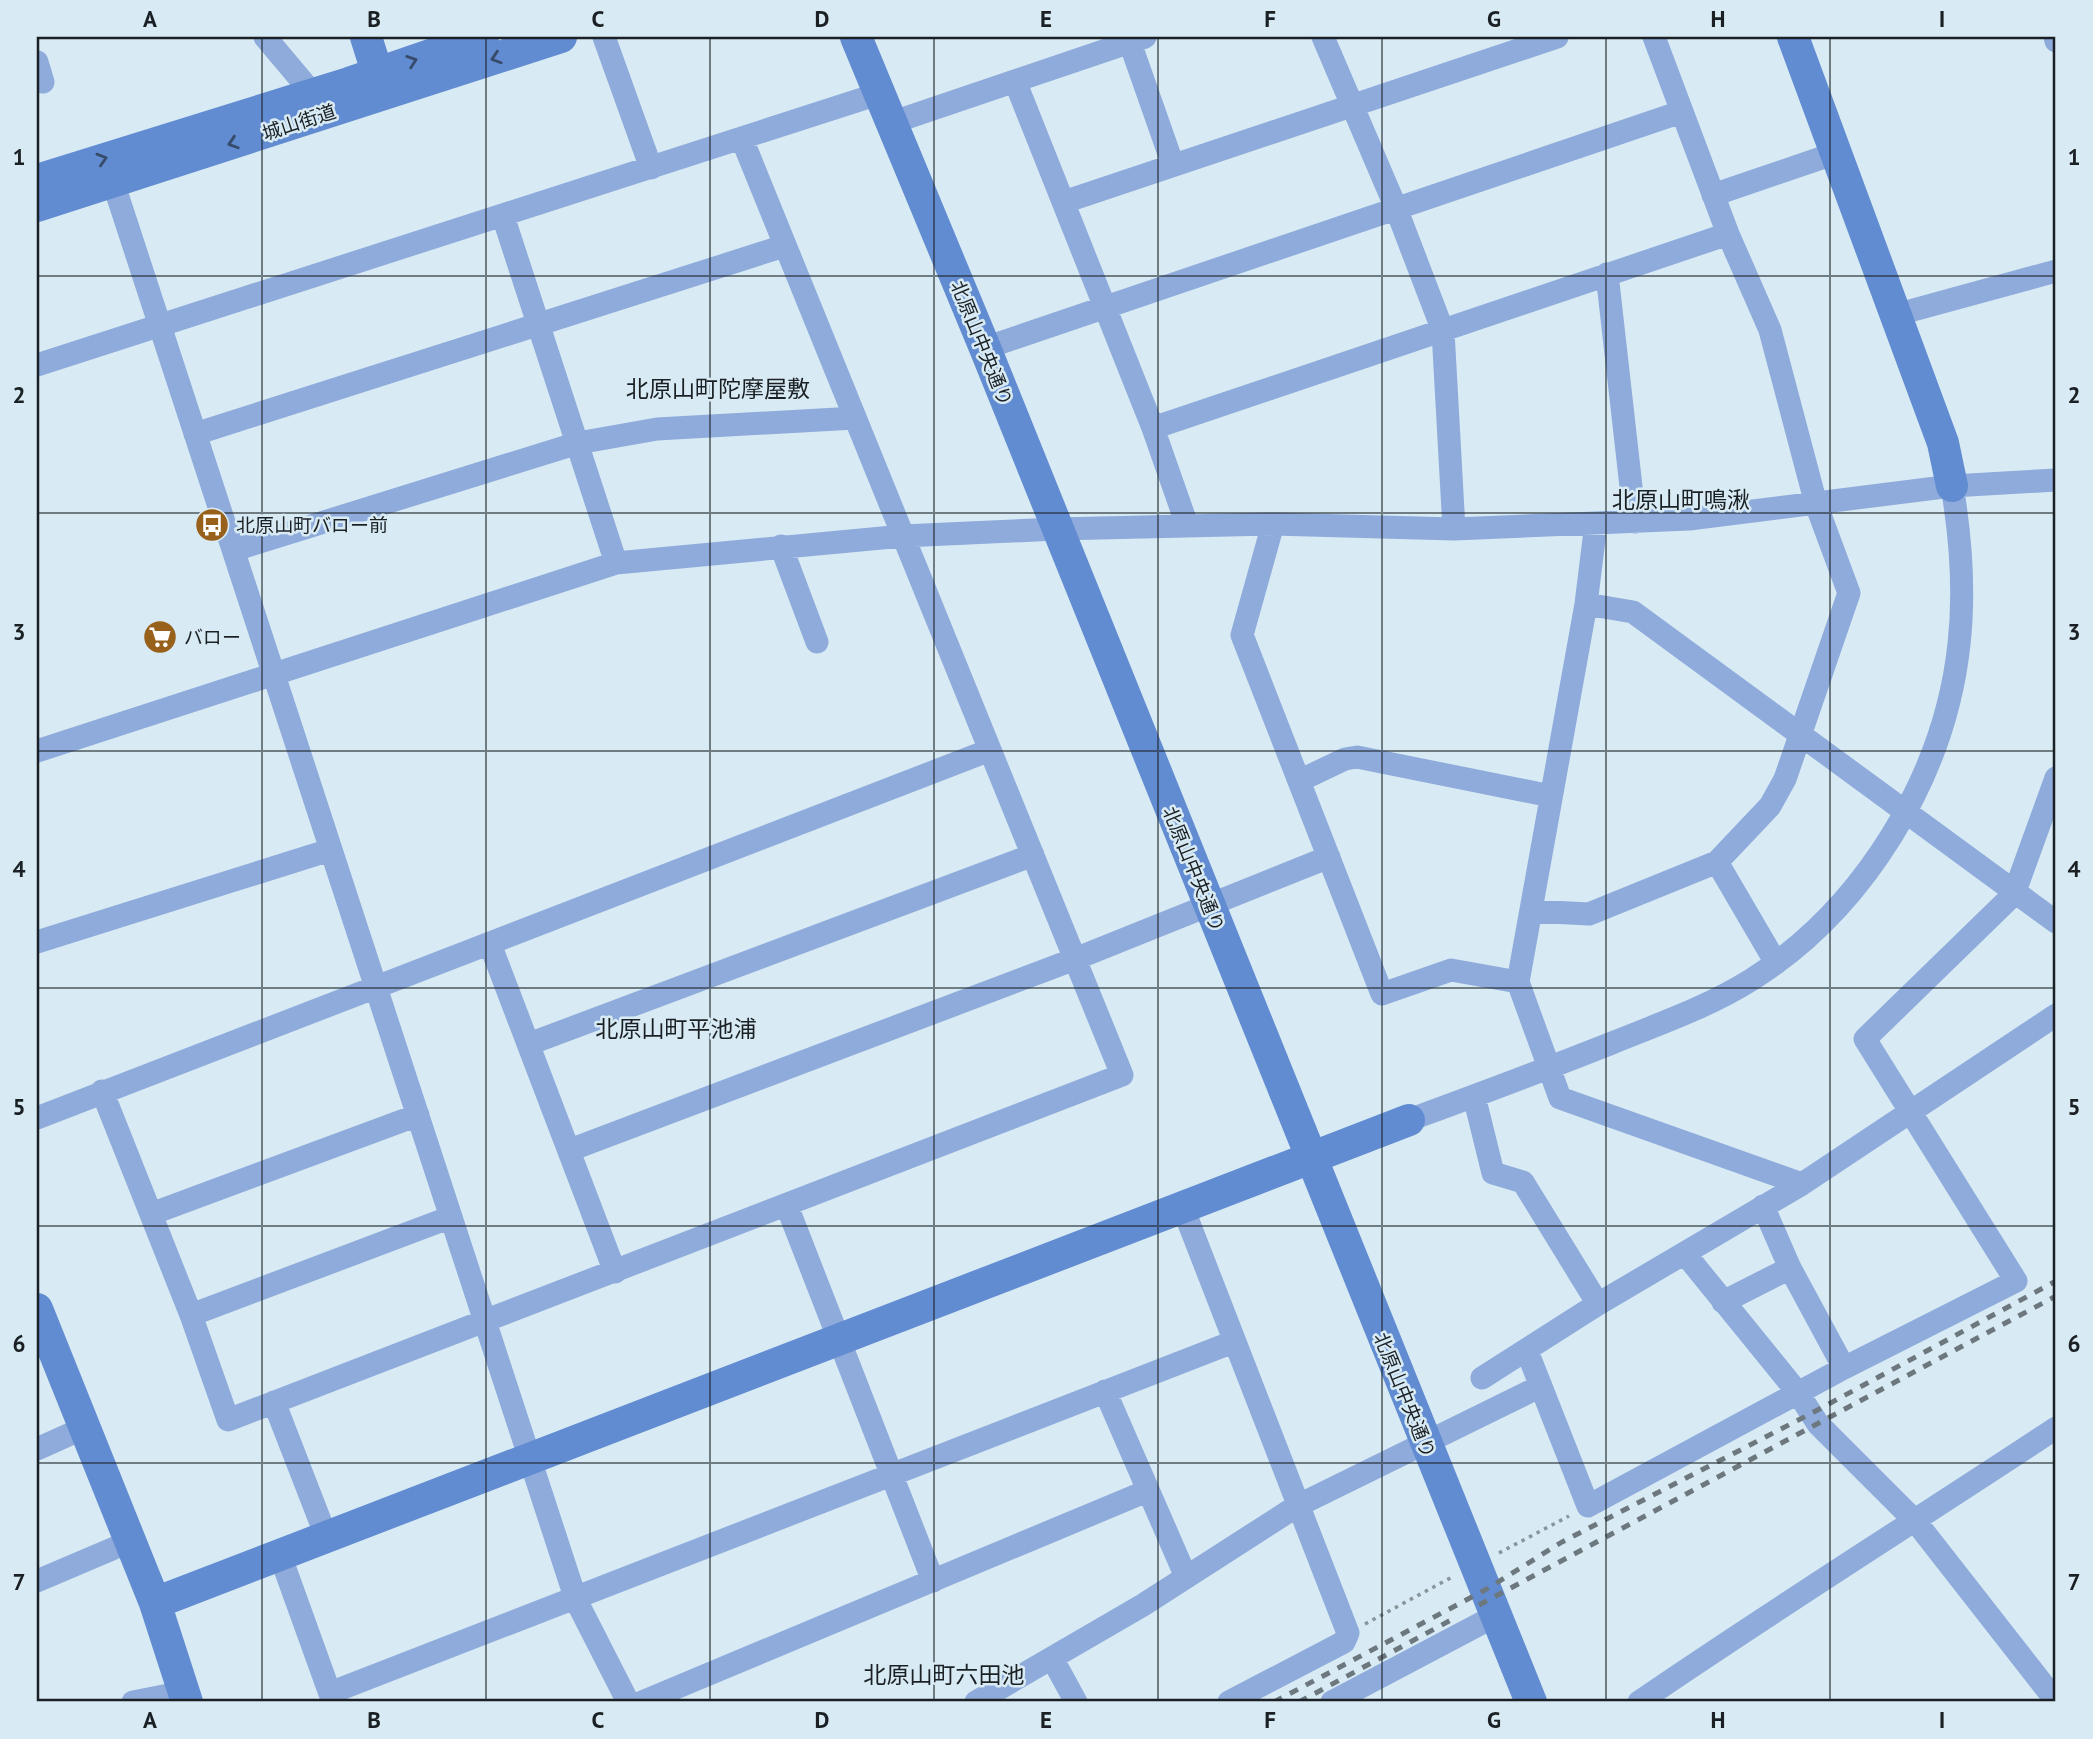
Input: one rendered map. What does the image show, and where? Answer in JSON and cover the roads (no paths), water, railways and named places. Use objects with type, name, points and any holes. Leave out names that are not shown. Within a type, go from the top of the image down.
[{"type":"street","points":[[265,37],[313,94]]},
{"type":"street","points":[[366,37],[377,72]]},
{"type":"street","name":"城山街道","points":[[37,180],[313,94],[483,37]]},
{"type":"street","name":"城山街道","points":[[37,206],[561,37]]},
{"type":"street","points":[[604,37],[651,168]]},
{"type":"street","name":"北原山中央通り","points":[[856,37],[985,348],[1424,1444],[1531,1702]]},
{"type":"street","points":[[1323,37],[1396,208],[1443,331],[1454,529]]},
{"type":"street","points":[[1064,202],[1557,37]]},
{"type":"street","points":[[1531,911],[1589,914],[1717,862],[1770,806],[1785,779],[1798,734],[1849,593],[1816,504],[1770,330],[1728,234],[1654,37]]},
{"type":"street","points":[[155,1603],[529,1456],[1690,1012],[1776,963],[1855,887],[1924,775],[1940,729],[1959,646],[1962,551],[1943,443],[1793,37]]},
{"type":"street","points":[[891,123],[1134,38],[1173,165]]},
{"type":"street","points":[[1015,81],[1153,428],[1187,525]]},
{"type":"street","points":[[37,365],[878,94]]},
{"type":"street","points":[[985,348],[1681,112]]},
{"type":"street","points":[[102,1091],[191,1315],[228,1420],[1122,1075],[742,139]]},
{"type":"street","points":[[1713,195],[1836,153]]},
{"type":"street","points":[[113,182],[576,1600],[628,1702]]},
{"type":"street","points":[[503,216],[616,564]]},
{"type":"street","points":[[1153,428],[1728,234]]},
{"type":"street","points":[[195,434],[784,246]]},
{"type":"street","points":[[1895,315],[2056,271]]},
{"type":"street","points":[[1607,274],[1635,522]]},
{"type":"street","points":[[234,550],[578,443],[657,429],[855,418]]},
{"type":"street","points":[[37,751],[616,564],[903,536],[1057,529],[1273,524],[1454,529],[1689,519],[1952,486],[2056,480]]},
{"type":"street","points":[[1596,523],[1586,604],[1518,982],[1560,1098],[1802,1184]]},
{"type":"street","points":[[1273,524],[1242,635],[1382,994],[1451,970],[1518,982]]},
{"type":"street","points":[[781,546],[817,642]]},
{"type":"street","points":[[1586,604],[1633,612],[2014,894],[2056,922]]},
{"type":"street","points":[[37,1118],[490,944],[735,846],[990,750]]},
{"type":"street","points":[[1299,780],[1345,759],[1357,757],[1551,796]]},
{"type":"street","points":[[1527,1351],[1588,1506],[1798,1392],[2016,1281],[1865,1039],[2014,894],[2056,778]]},
{"type":"street","points":[[37,942],[330,850]]},
{"type":"street","points":[[529,1044],[1033,855]]},
{"type":"street","points":[[570,1150],[1075,960],[1329,857]]},
{"type":"street","points":[[1717,862],[1776,963]]},
{"type":"street","points":[[490,944],[615,1272]]},
{"type":"street","points":[[1482,1378],[1598,1304],[1686,1255],[1802,1184],[2056,1015]]},
{"type":"street","points":[[1474,1096],[1493,1173],[1523,1182],[1598,1304]]},
{"type":"street","points":[[150,1214],[418,1115]]},
{"type":"street","points":[[787,1206],[933,1581]]},
{"type":"street","points":[[1763,1206],[1790,1268],[1844,1368]]},
{"type":"street","points":[[1183,1208],[1348,1633],[1344,1642],[1229,1702]]},
{"type":"street","points":[[191,1315],[452,1217]]},
{"type":"street","points":[[1686,1255],[1798,1392],[1818,1424],[1916,1522],[2056,1701]]},
{"type":"street","points":[[1723,1301],[1790,1268]]},
{"type":"street","points":[[40,1326],[86,1427],[131,1541],[155,1603],[185,1697],[133,1702]]},
{"type":"street","points":[[280,1555],[331,1698],[890,1475],[1233,1342]]},
{"type":"street","points":[[976,1702],[1186,1577],[1297,1506],[1541,1386]]},
{"type":"street","points":[[1105,1391],[1186,1577]]},
{"type":"street","points":[[274,1402],[326,1536]]},
{"type":"street","points":[[37,1449],[86,1427]]},
{"type":"street","points":[[1639,1702],[1822,1578],[1916,1522],[2056,1428]]},
{"type":"street","points":[[642,1702],[1147,1491]]},
{"type":"street","points":[[37,1581],[131,1541]]},
{"type":"street","points":[[1332,1702],[1373,1692],[1495,1616]]},
{"type":"street","points":[[1052,1658],[1076,1702]]},
{"type":"railway","points":[[1274,1702],[1485,1590],[1562,1542],[1812,1413],[2056,1281]]},
{"type":"railway","points":[[1479,1605],[2056,1296]]},
{"type":"railway","points":[[1299,1702],[1451,1620]]},
{"type":"place","name":"北原山町バロー前","points":[[212,525]]},
{"type":"place","name":"バロー","points":[[160,637]]},
{"type":"district","name":"北原山町陀摩屋敷","points":[[718,388]]},
{"type":"district","name":"北原山町鳴湫","points":[[1681,499]]},
{"type":"district","name":"北原山町平池浦","points":[[676,1028]]},
{"type":"district","name":"北原山町六田池","points":[[944,1674]]}]
